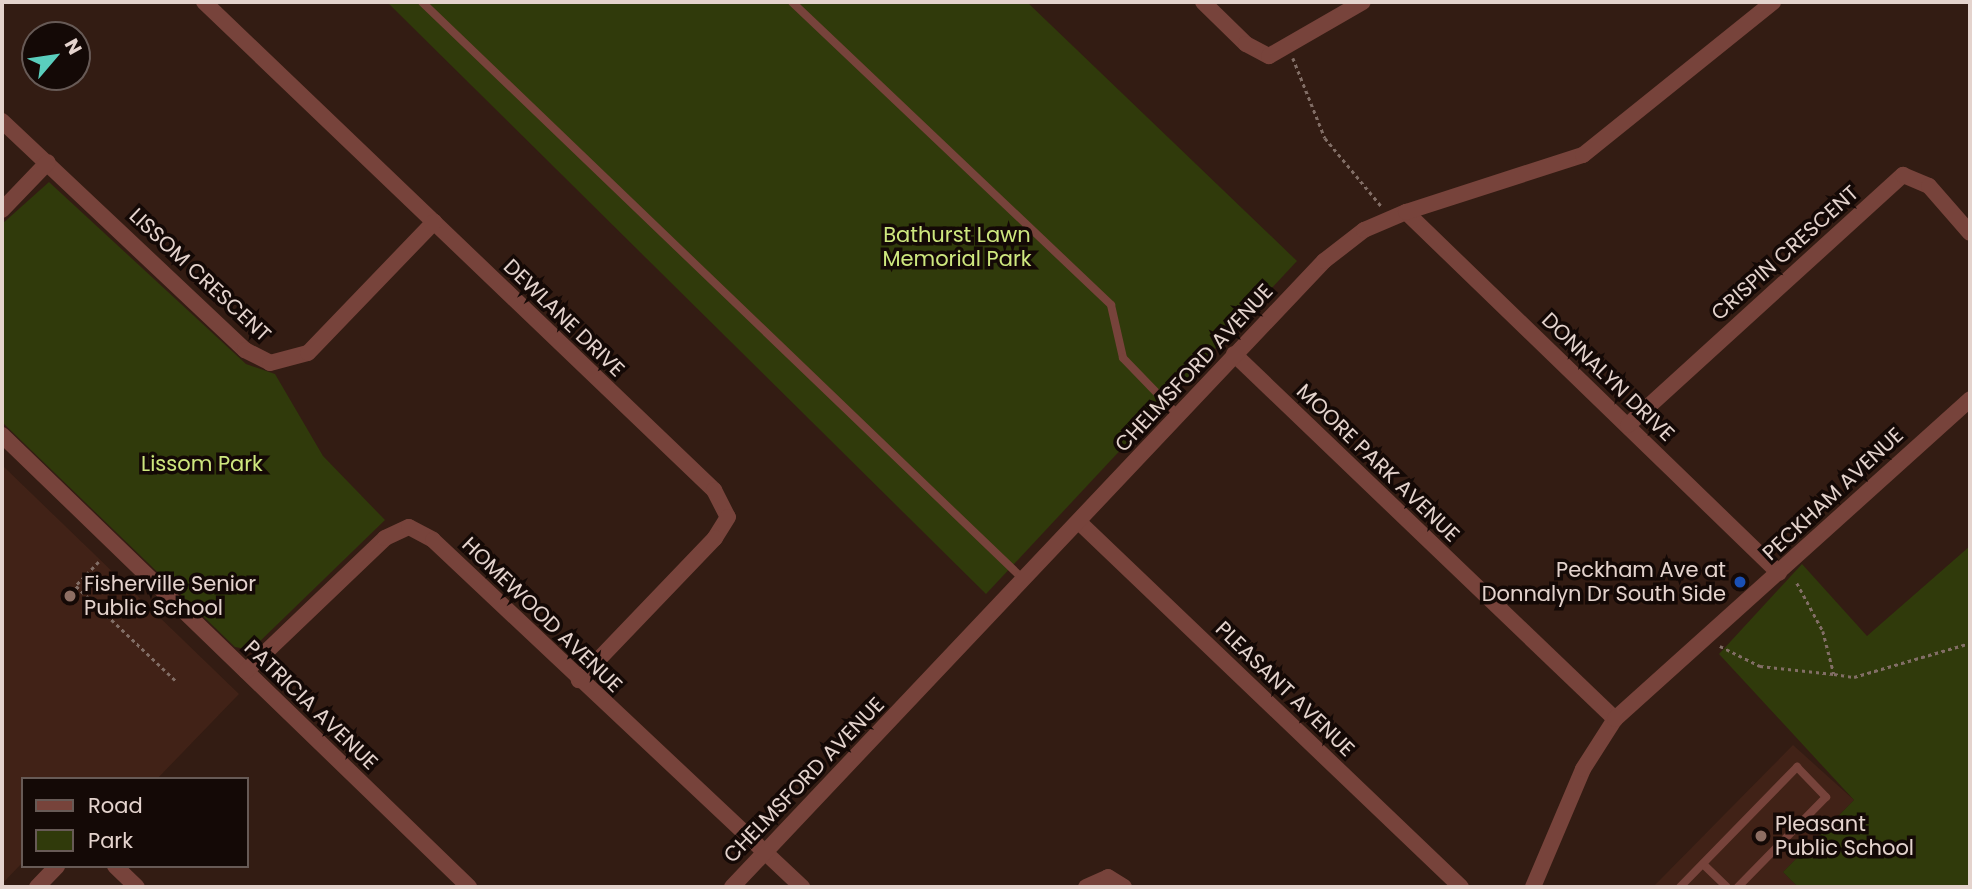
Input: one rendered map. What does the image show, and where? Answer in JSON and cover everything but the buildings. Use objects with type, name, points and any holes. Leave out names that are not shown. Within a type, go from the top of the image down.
[{"type":"street","name":"DEWLANE DRIVE","points":[[204,2],[714,490],[728,516],[715,538],[579,680]]},
{"type":"street","points":[[1203,2],[1246,44],[1269,56],[1290,48],[1363,2]]},
{"type":"street","name":"CHELMSFORD AVENUE","points":[[732,887],[1324,261],[1399,215],[1583,156],[1773,2]]},
{"type":"street","name":"LISSOM CRESCENT","points":[[2,121],[245,350],[270,363],[307,353],[434,222]]},
{"type":"street","points":[[2,210],[48,162]]},
{"type":"street","name":"CRISPIN CRESCENT","points":[[1628,425],[1903,175],[1929,186],[1970,233]]},
{"type":"street","name":"DONNALYN DRIVE","points":[[1399,215],[1628,425],[1779,573]]},
{"type":"street","name":"MOORE PARK AVENUE","points":[[1234,354],[1615,719]]},
{"type":"street","name":"PECKHAM AVENUE","points":[[1533,887],[1583,769],[1615,719],[1708,639],[1970,399]]},
{"type":"street","name":"PATRICIA AVENUE","points":[[2,435],[470,887]]},
{"type":"street","name":"PLEASANT AVENUE","points":[[1079,522],[1461,887]]},
{"type":"street","name":"HOMEWOOD AVENUE","points":[[246,671],[385,538],[409,527],[433,540],[802,887]]},
{"type":"street","points":[[37,887],[55,868]]},
{"type":"street","points":[[117,868],[137,887]]},
{"type":"street","points":[[1086,887],[1108,877],[1124,887]]},
{"type":"lane","points":[[422,2],[1023,579]]},
{"type":"lane","points":[[792,2],[1111,305],[1122,358],[1178,415]]},
{"type":"lane","points":[[1679,887],[1797,767],[1826,797],[1738,887]]},
{"type":"lane","points":[[1703,864],[1727,887]]},
{"type":"path","points":[[1290,48],[1325,138],[1399,215]]},
{"type":"path","points":[[99,562],[76,586],[175,680]]},
{"type":"path","points":[[1797,583],[1823,631],[1833,674]]},
{"type":"path","points":[[1708,639],[1760,666],[1854,677],[1970,643]]},
{"type":"shaded area","name":"Fisherville Senior Public School","points":[[2,465],[239,694],[159,777],[21,777],[21,864],[2,884]]},
{"type":"shaded area","name":"Pleasant Public School","points":[[1793,745],[1854,800],[1783,872],[1798,887],[1653,887]]},
{"type":"green space","name":"Bathurst Lawn Memorial Park","points":[[387,2],[1027,2],[1297,261],[986,594]]},
{"type":"green space","name":"Lissom Park","points":[[49,182],[246,364],[275,374],[323,456],[385,520],[251,650],[235,647],[2,422],[2,224]]},
{"type":"green space","points":[[1970,546],[1970,887],[1798,887],[1783,872],[1854,800],[1719,654],[1802,564],[1867,636]]},
{"type":"place","name":"Peckham Ave at Donnalyn Dr South Side","points":[[1740,582]]},
{"type":"place","name":"Fisherville Senior Public School","points":[[70,596]]},
{"type":"place","name":"Pleasant Public School","points":[[1761,836]]}]
